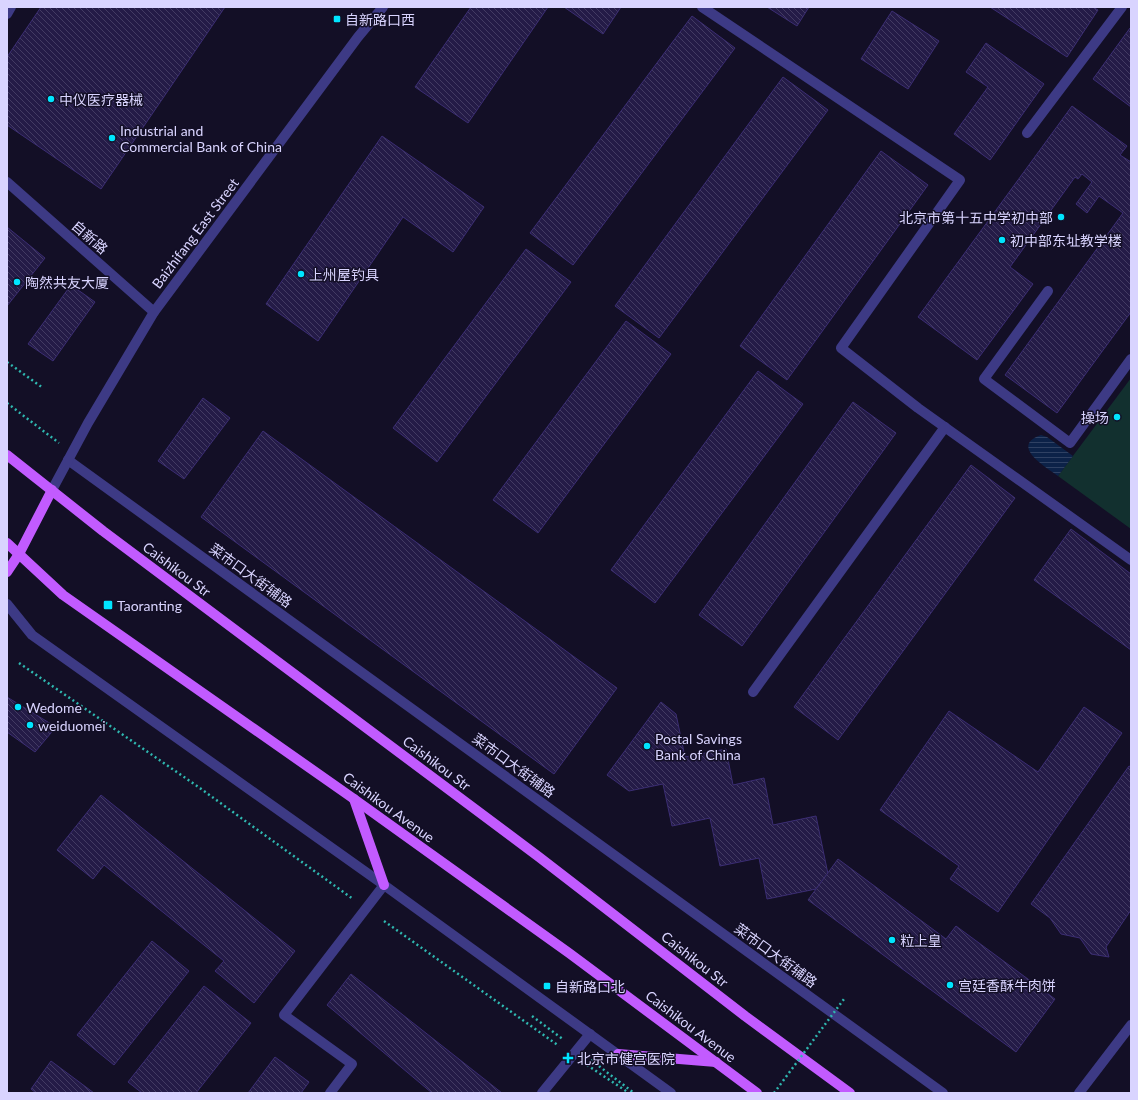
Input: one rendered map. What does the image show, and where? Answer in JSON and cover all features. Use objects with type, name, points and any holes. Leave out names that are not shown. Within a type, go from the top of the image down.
[{"type":"main road","name":"Caishikou Str","points":[[7,455],[103,531],[539,857],[745,1016],[850,1093]]},
{"type":"main road","points":[[7,572],[19,554],[52,490]]},
{"type":"main road","name":"Caishikou Avenue","points":[[7,543],[64,595],[354,799],[568,953],[757,1093]]},
{"type":"main road","points":[[354,799],[384,885]]},
{"type":"main road","points":[[618,1054],[716,1062]]},
{"type":"street","points":[[7,14],[12,7]]},
{"type":"street","points":[[702,7],[960,180],[841,348],[918,408],[1131,560]]},
{"type":"street","points":[[1027,133],[1122,7]]},
{"type":"street","name":"Baizhifang East Street","points":[[52,490],[88,423],[154,312],[378,9]]},
{"type":"street","name":"自新路","points":[[7,182],[154,312]]},
{"type":"street","points":[[1048,290],[984,379],[1070,443],[1131,359]]},
{"type":"street","points":[[753,692],[945,427]]},
{"type":"street","name":"菜市口大街辅路","points":[[70,456],[943,1093]]},
{"type":"street","points":[[7,604],[32,635],[384,885],[671,1093]]},
{"type":"street","points":[[330,1093],[352,1064],[284,1015],[384,885]]},
{"type":"street","points":[[1079,1093],[1131,1026]]},
{"type":"street","points":[[542,1093],[590,1034]]},
{"type":"path","points":[[7,362],[43,388]]},
{"type":"path","points":[[7,402],[70,456]]},
{"type":"path","points":[[19,663],[197,786],[355,901]]},
{"type":"path","points":[[384,921],[572,1055],[630,1093]]},
{"type":"path","points":[[774,1093],[844,999]]},
{"type":"green space","name":"操场","points":[[1131,378],[1131,529],[1058,476]]},
{"type":"water","points":[[1041,435],[1047,437],[1073,456],[1058,476],[1039,462],[1029,450],[1028,445],[1032,440]]},
{"type":"building","points":[[41,7],[225,7],[101,189],[7,125],[7,57]]},
{"type":"building","points":[[471,7],[548,7],[468,123],[415,87]]},
{"type":"building","points":[[564,7],[621,7],[603,34]]},
{"type":"building","points":[[767,7],[809,7],[797,26]]},
{"type":"building","points":[[990,7],[1093,7],[1098,10],[1067,57]]},
{"type":"building","points":[[892,11],[939,41],[908,89],[861,59]]},
{"type":"building","points":[[692,16],[735,48],[573,265],[530,233]]},
{"type":"building","points":[[1131,28],[1131,107],[1093,79]]},
{"type":"building","points":[[986,43],[1044,84],[990,160],[954,134],[988,87],[966,72]]},
{"type":"building","points":[[783,77],[828,110],[659,338],[615,306]]},
{"type":"building","name":"初中部东址教学楼","points":[[1072,106],[1127,146],[1120,155],[1131,162],[1131,312],[1057,413],[1005,375],[1123,213],[1099,196],[1087,213],[1076,204],[1092,182],[1082,174],[1078,179],[1075,177],[1010,267],[1033,284],[977,360],[918,317]]},
{"type":"building","points":[[382,136],[484,207],[453,252],[403,217],[318,341],[266,304]]},
{"type":"building","points":[[881,151],[928,185],[787,380],[740,346]]},
{"type":"building","name":"陶然共友大厦","points":[[7,227],[45,258],[7,306]]},
{"type":"building","points":[[526,249],[571,282],[437,462],[393,428]]},
{"type":"building","points":[[71,285],[95,302],[53,361],[28,344]]},
{"type":"building","points":[[626,321],[671,354],[538,533],[493,500]]},
{"type":"building","points":[[758,371],[803,404],[655,603],[611,570]]},
{"type":"building","points":[[203,398],[230,418],[184,479],[158,461]]},
{"type":"building","points":[[853,402],[896,433],[742,646],[699,615]]},
{"type":"building","points":[[263,431],[617,688],[554,774],[201,517]]},
{"type":"building","points":[[971,465],[1015,498],[838,740],[794,707]]},
{"type":"building","points":[[1071,529],[1131,574],[1131,650],[1034,580]]},
{"type":"building","name":"weiduomei","points":[[7,697],[56,727],[35,752],[7,732]]},
{"type":"building","points":[[661,702],[676,714],[685,757],[726,749],[733,785],[764,778],[773,825],[816,816],[828,874],[816,889],[767,899],[759,858],[720,866],[710,818],[672,826],[663,784],[629,791],[607,775]]},
{"type":"building","points":[[1084,707],[1122,733],[998,912],[950,879],[959,866],[880,810],[949,711],[1038,772]]},
{"type":"building","points":[[1129,766],[1131,767],[1131,910],[1106,947],[1109,957],[1091,954],[1080,938],[1061,934],[1050,918],[1031,904]]},
{"type":"building","points":[[101,795],[295,951],[254,1003],[215,971],[224,961],[104,865],[93,879],[57,850]]},
{"type":"building","points":[[838,859],[946,939],[956,926],[1055,999],[1016,1052],[808,900]]},
{"type":"building","points":[[152,941],[189,971],[114,1065],[77,1035]]},
{"type":"building","points":[[351,974],[502,1093],[432,1093],[327,1005]]},
{"type":"building","points":[[204,986],[251,1023],[196,1093],[142,1093],[128,1082]]},
{"type":"building","points":[[275,1057],[309,1082],[301,1093],[248,1093]]},
{"type":"building","points":[[51,1061],[94,1093],[36,1093],[31,1089]]},
{"type":"place","name":"自新路口西","points":[[337,19]]},
{"type":"place","name":"中仪医疗器械","points":[[51,99]]},
{"type":"place","name":"Industrial and Commercial Bank of China","points":[[112,138]]},
{"type":"place","name":"北京市第十五中学初中部","points":[[1061,217]]},
{"type":"place","name":"初中部东址教学楼","points":[[1002,240]]},
{"type":"place","name":"上州屋钓具","points":[[301,274]]},
{"type":"place","name":"陶然共友大厦","points":[[17,282]]},
{"type":"place","name":"操场","points":[[1117,417]]},
{"type":"place","name":"Taoranting","points":[[108,605]]},
{"type":"place","name":"Wedome","points":[[18,707]]},
{"type":"place","name":"weiduomei","points":[[30,725]]},
{"type":"place","name":"Postal Savings Bank of China","points":[[647,746]]},
{"type":"place","name":"粒上皇","points":[[892,940]]},
{"type":"place","name":"宫廷香酥牛肉饼","points":[[950,985]]},
{"type":"place","name":"自新路口北","points":[[547,986]]},
{"type":"place","name":"北京市健宫医院","points":[[568,1058]]}]
